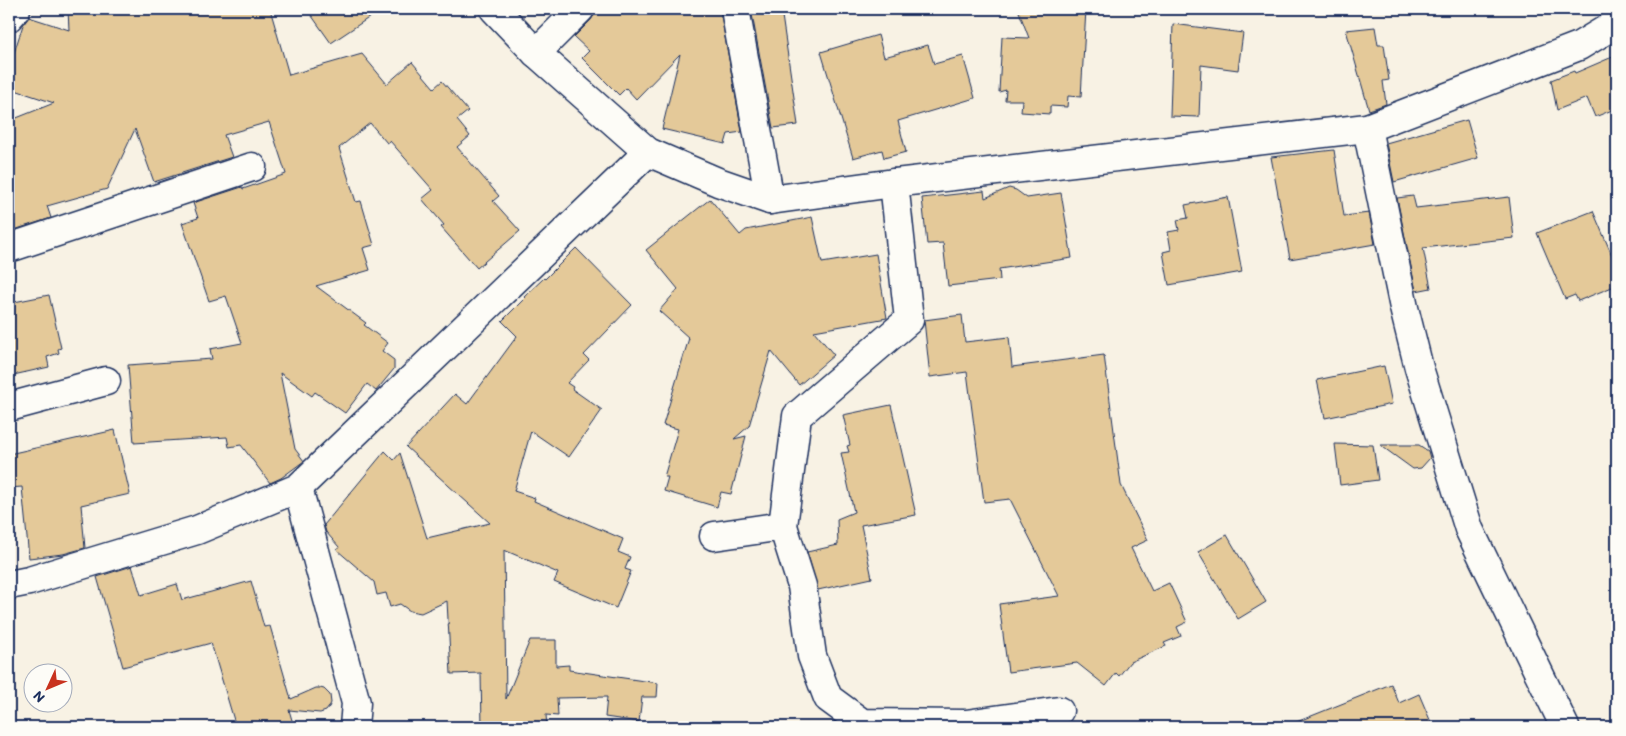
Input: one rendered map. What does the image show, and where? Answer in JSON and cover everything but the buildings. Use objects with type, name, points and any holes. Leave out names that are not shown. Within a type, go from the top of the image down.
[{"type":"street","points":[[9,17],[16,9]]},
{"type":"street","points":[[494,9],[536,53],[648,152],[718,182],[770,200],[894,183],[1367,128],[1578,46],[1617,23]]},
{"type":"street","points":[[536,53],[580,9]]},
{"type":"street","points":[[734,9],[770,200]]},
{"type":"street","points":[[1367,128],[1406,317],[1419,368],[1469,529],[1565,727]]},
{"type":"street","points":[[9,585],[29,581],[197,530],[298,488],[648,152]]},
{"type":"street","points":[[9,248],[252,167]]},
{"type":"street","points":[[894,183],[910,320],[797,416],[782,526],[802,586],[812,656],[828,698],[862,723],[966,724],[1059,711]]},
{"type":"street","points":[[9,407],[106,381]]},
{"type":"street","points":[[298,488],[356,703],[354,727]]},
{"type":"street","points":[[714,536],[782,526]]}]
